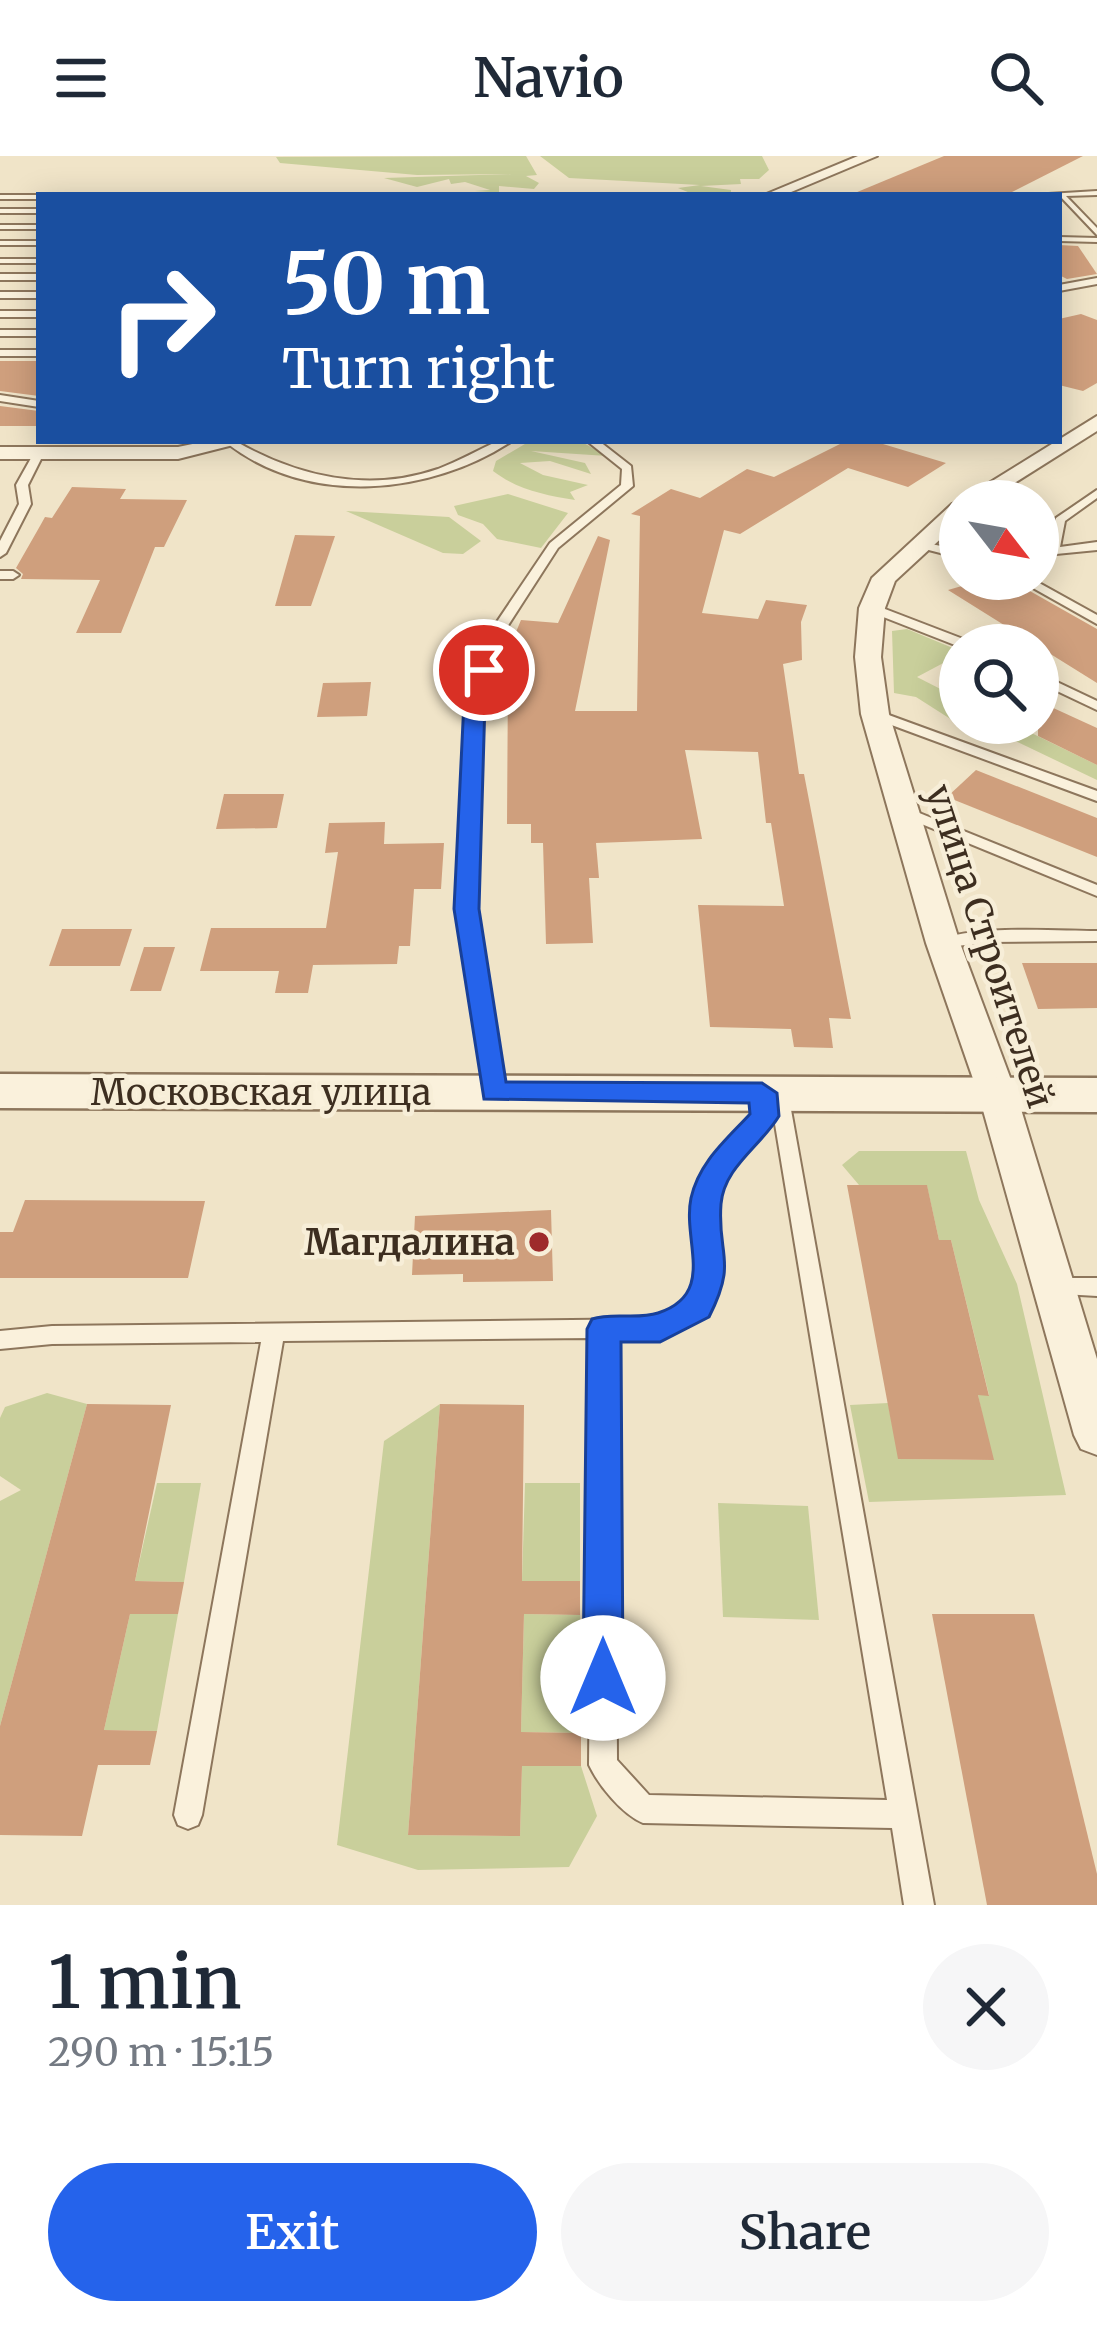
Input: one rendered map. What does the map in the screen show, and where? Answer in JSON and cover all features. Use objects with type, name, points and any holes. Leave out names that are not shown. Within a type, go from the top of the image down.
[{"type":"street","points":[[779,192],[870,156]]},
{"type":"street","points":[[1062,444],[1097,422]]},
{"type":"street","points":[[0,453],[178,453],[225,444]]},
{"type":"street","points":[[1004,480],[1062,444]]},
{"type":"street","points":[[872,608],[884,578],[939,528]]},
{"type":"street","name":"улица Строителей","points":[[872,608],[868,657],[874,714],[943,943],[998,1096],[1097,1435]]},
{"type":"street","name":"Московская улица","points":[[0,1091],[1097,1095]]},
{"type":"lane","points":[[1062,194],[1097,194]]},
{"type":"lane","points":[[1062,196],[1097,236]]},
{"type":"lane","points":[[0,197],[36,197]]},
{"type":"lane","points":[[0,212],[36,211]]},
{"type":"lane","points":[[1080,215],[1097,215]]},
{"type":"lane","points":[[0,227],[36,227]]},
{"type":"lane","points":[[1062,239],[1097,236]]},
{"type":"lane","points":[[0,243],[36,243]]},
{"type":"lane","points":[[0,261],[36,261]]},
{"type":"lane","points":[[0,277],[36,277]]},
{"type":"lane","points":[[1062,287],[1097,281]]},
{"type":"lane","points":[[0,295],[36,295]]},
{"type":"lane","points":[[0,314],[36,314]]},
{"type":"lane","points":[[0,333],[36,332]]},
{"type":"lane","points":[[0,353],[36,353]]},
{"type":"lane","points":[[2,399],[36,388]]},
{"type":"lane","points":[[2,399],[36,404]]},
{"type":"lane","points":[[238,444],[248,454],[312,478],[396,482],[437,473],[500,444]]},
{"type":"lane","points":[[494,1092],[466,909],[475,701],[493,638],[554,546],[626,486],[627,468],[596,444]]},
{"type":"lane","points":[[0,553],[25,504],[22,485],[39,453]]},
{"type":"lane","points":[[1059,524],[1097,493]]},
{"type":"lane","points":[[921,544],[939,549]]},
{"type":"lane","points":[[1059,550],[1097,546]]},
{"type":"lane","points":[[1059,599],[1097,620]]},
{"type":"lane","points":[[872,608],[939,634]]},
{"type":"lane","points":[[1059,687],[1097,706]]},
{"type":"lane","points":[[874,714],[1097,796]]},
{"type":"lane","points":[[907,813],[1097,891]]},
{"type":"lane","points":[[943,943],[986,937],[1097,936]]},
{"type":"lane","points":[[0,1340],[52,1335],[660,1328],[698,1307],[712,1271],[705,1202],[717,1169],[765,1116],[771,1093]]},
{"type":"lane","points":[[771,1093],[919,1905]]},
{"type":"lane","points":[[1053,1287],[1097,1287]]},
{"type":"lane","points":[[604,1329],[603,1765],[643,1809],[902,1814]]},
{"type":"lane","points":[[188,1815],[274,1333]]},
{"type":"green space","points":[[526,156],[537,175],[526,176],[539,183],[534,189],[499,186],[499,192],[475,191],[490,190],[465,182],[451,184],[449,179],[417,187],[384,178],[512,174],[417,175],[280,163],[276,157]]},
{"type":"green space","points":[[540,156],[762,156],[769,170],[759,179],[740,179],[741,184],[701,186],[731,192],[678,188],[700,185],[569,178]]},
{"type":"green space","points":[[525,444],[585,444],[607,456],[531,451],[585,463],[591,474],[550,461],[520,463],[543,475],[588,485],[570,492],[575,500],[522,487],[493,471],[496,461]]},
{"type":"green space","points":[[508,494],[568,513],[541,548],[497,539],[483,524],[458,515],[454,506]]},
{"type":"green space","points":[[346,511],[449,517],[481,541],[463,554],[443,553]]},
{"type":"green space","points":[[907,629],[939,642],[939,665],[917,677],[939,688],[939,712],[916,697],[894,693],[892,631]]},
{"type":"green space","points":[[1022,744],[1054,744],[1097,765],[1097,780]]},
{"type":"green space","points":[[859,1151],[966,1151],[979,1200],[1017,1284],[1066,1495],[869,1502],[850,1405],[888,1403],[899,1459],[992,1460],[978,1395],[989,1395],[951,1240],[939,1240],[927,1186],[859,1185],[842,1165]]},
{"type":"green space","points":[[47,1393],[87,1404],[0,1726],[0,1501],[21,1490],[0,1476],[0,1418],[5,1407]]},
{"type":"green space","points":[[440,1404],[408,1835],[520,1836],[522,1766],[581,1766],[597,1816],[569,1867],[418,1870],[337,1845],[384,1441]]},
{"type":"green space","points":[[157,1483],[201,1483],[184,1582],[135,1581]]},
{"type":"green space","points":[[525,1483],[580,1483],[580,1581],[522,1581]]},
{"type":"green space","points":[[718,1503],[808,1506],[819,1620],[723,1617]]},
{"type":"green space","points":[[130,1614],[178,1614],[157,1731],[104,1730]]},
{"type":"green space","points":[[524,1614],[580,1615],[581,1733],[521,1732]]},
{"type":"building","points":[[944,156],[1083,156],[1012,192],[857,192]]},
{"type":"building","points":[[1062,245],[1078,246],[1097,274],[1062,276]]},
{"type":"building","points":[[1081,314],[1097,320],[1097,383],[1083,391],[1062,386],[1062,318]]},
{"type":"building","points":[[0,361],[36,361],[36,396],[0,391]]},
{"type":"building","points":[[0,406],[36,411],[36,426],[0,426]]},
{"type":"building","points":[[840,444],[883,444],[946,463],[908,487],[848,468],[740,534],[724,530],[702,613],[758,619],[766,600],[807,605],[801,622],[802,660],[783,664],[799,774],[804,774],[851,1019],[829,1018],[833,1048],[794,1047],[791,1029],[710,1027],[698,905],[784,906],[771,823],[766,823],[758,752],[685,750],[702,839],[596,843],[599,878],[589,878],[593,943],[546,944],[543,843],[531,843],[531,824],[507,824],[508,674],[499,673],[521,620],[558,623],[598,536],[610,540],[575,711],[637,711],[640,516],[631,514],[671,489],[700,498],[747,469],[774,477]]},
{"type":"building","points":[[72,487],[126,489],[120,499],[187,500],[164,547],[155,547],[121,633],[76,633],[100,580],[21,579],[23,574],[16,568],[45,517],[52,518]]},
{"type":"building","points":[[295,535],[335,536],[311,606],[275,606]]},
{"type":"building","points":[[964,600],[1046,600],[1097,629],[1097,683],[1059,659],[1059,624],[1002,624]]},
{"type":"building","points":[[371,682],[367,716],[317,717],[323,683]]},
{"type":"building","points":[[1059,711],[1097,728],[1097,765],[1054,744],[1059,744]]},
{"type":"building","points":[[976,770],[1097,818],[1097,857],[947,797]]},
{"type":"building","points":[[224,794],[284,794],[277,828],[216,829]]},
{"type":"building","points":[[385,822],[384,844],[444,843],[441,889],[414,889],[410,946],[399,946],[397,964],[313,965],[308,993],[275,993],[279,971],[200,971],[211,928],[326,928],[338,852],[325,853],[329,823]]},
{"type":"building","points":[[62,929],[132,929],[120,966],[49,966]]},
{"type":"building","points":[[144,947],[175,947],[161,991],[130,991]]},
{"type":"building","points":[[1022,963],[1097,963],[1097,1008],[1038,1009]]},
{"type":"building","points":[[847,1185],[927,1185],[939,1240],[951,1240],[989,1396],[978,1395],[994,1460],[898,1459]]},
{"type":"building","points":[[25,1200],[205,1201],[188,1278],[0,1278],[0,1232],[13,1232]]},
{"type":"building","points":[[551,1210],[553,1281],[463,1282],[463,1274],[412,1275],[415,1216]]},
{"type":"building","points":[[87,1404],[171,1405],[135,1581],[184,1582],[178,1614],[130,1614],[104,1730],[157,1731],[150,1765],[98,1765],[82,1836],[0,1835],[0,1726]]},
{"type":"building","points":[[440,1404],[524,1405],[522,1581],[580,1581],[580,1615],[524,1614],[521,1732],[581,1733],[581,1766],[522,1766],[520,1836],[408,1835]]},
{"type":"building","points":[[932,1614],[1034,1614],[1097,1874],[1097,1905],[987,1905]]},
{"type":"place","name":"Магдалина","points":[[539,1242]]},
{"type":"route","points":[[484,670],[475,701],[466,909],[494,1092],[762,1093],[765,1116],[717,1169],[705,1202],[712,1271],[698,1307],[660,1328],[604,1329],[603,1678]]}]
